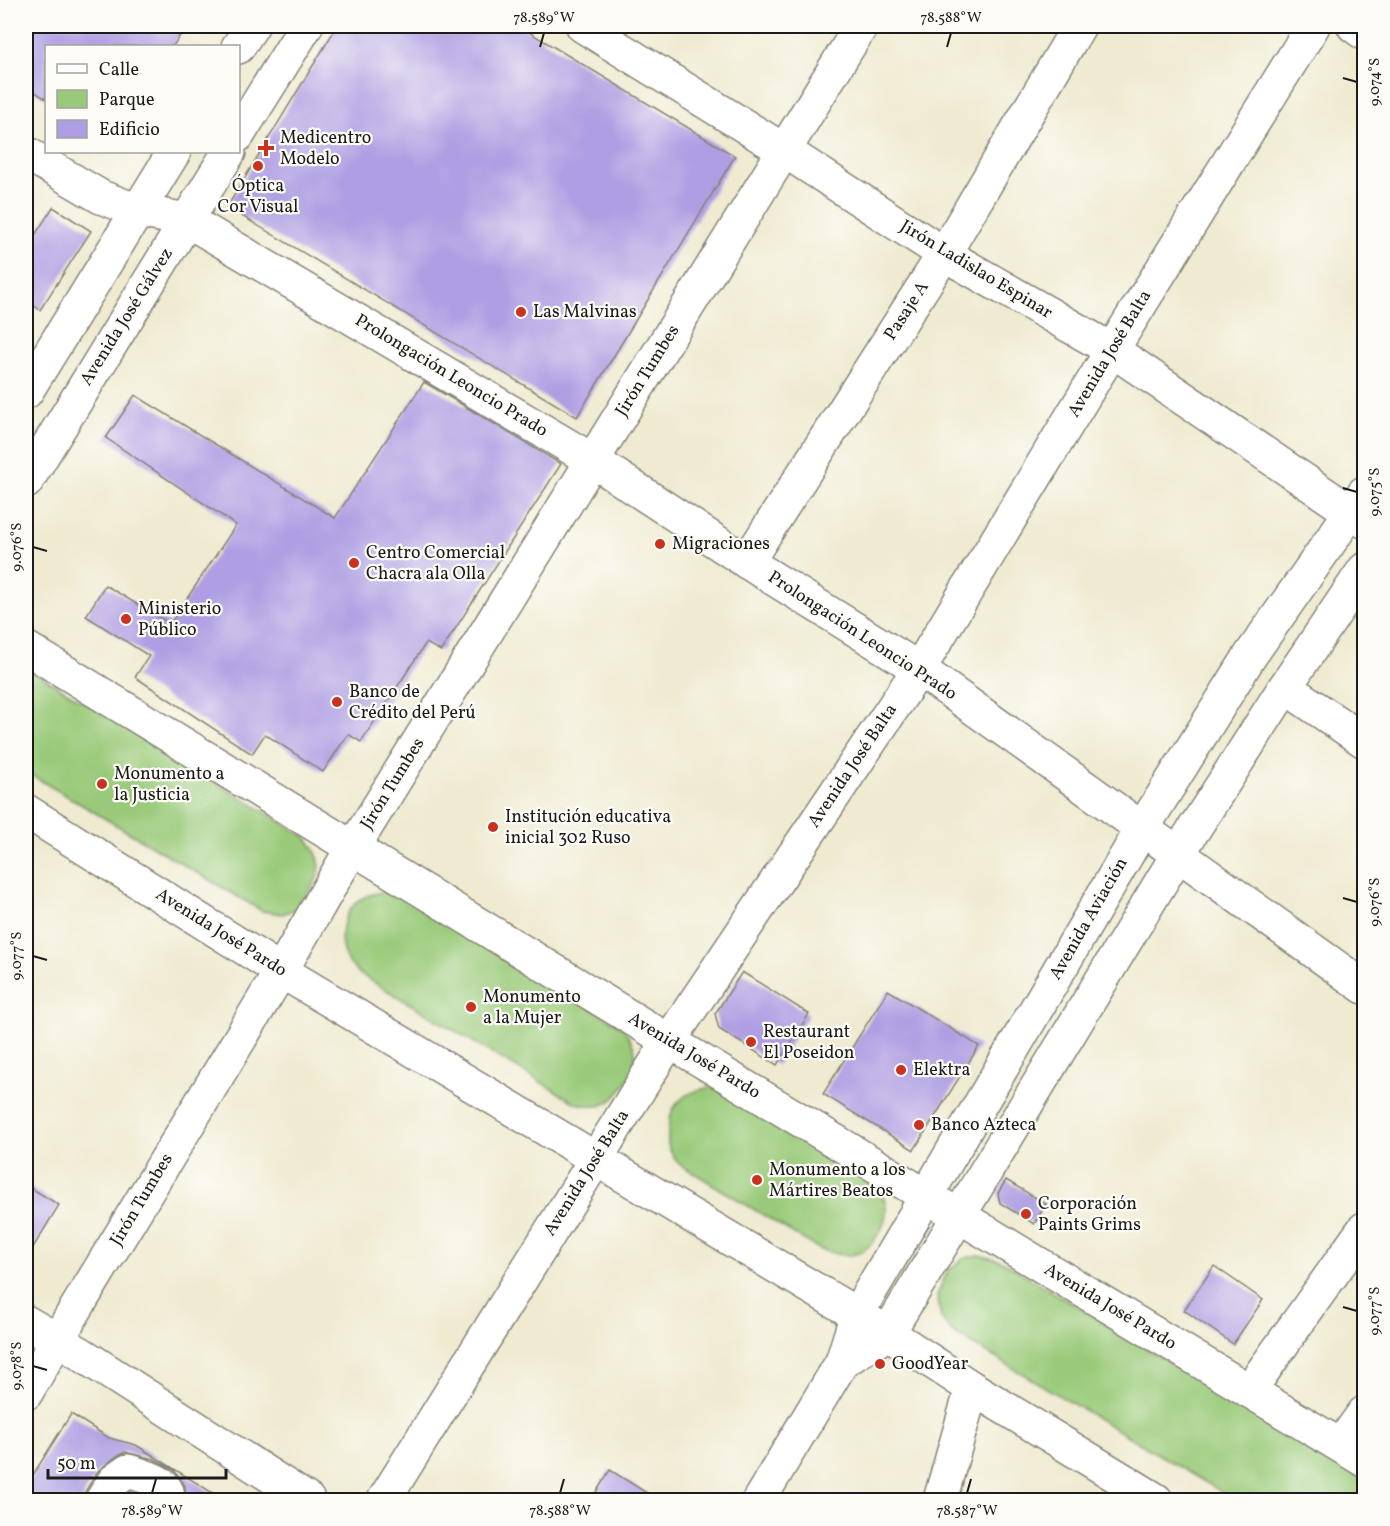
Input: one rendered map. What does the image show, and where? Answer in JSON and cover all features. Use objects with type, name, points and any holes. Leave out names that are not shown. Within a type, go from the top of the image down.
[{"type":"main road","points":[[239,45],[252,26]]},
{"type":"main road","points":[[240,132],[306,26]]},
{"type":"main road","name":"Jirón Ladislao Espinar","points":[[583,26],[785,151],[944,254],[1112,350],[1360,509]]},
{"type":"main road","name":"Jirón Tumbes","points":[[26,1393],[281,971],[310,919],[861,26]]},
{"type":"main road","name":"Pasaje A","points":[[747,562],[944,254],[1079,26]]},
{"type":"main road","name":"Avenida José Balta","points":[[384,1500],[669,1041],[919,669],[1112,350],[1313,26]]},
{"type":"main road","points":[[1354,26],[1365,33]]},
{"type":"main road","points":[[26,153],[101,197],[138,211],[187,220]]},
{"type":"main road","points":[[26,392],[173,153]]},
{"type":"main road","name":"Avenida José Gálvez","points":[[26,482],[228,153]]},
{"type":"main road","name":"Prolongación Leoncio Prado","points":[[187,220],[592,460],[747,562],[919,669],[1365,987]]},
{"type":"main road","name":"Avenida Aviación","points":[[759,1500],[842,1362],[857,1314],[1142,830],[1250,656],[1360,509]]},
{"type":"main road","name":"Avenida Aviación","points":[[842,1362],[888,1333],[1178,854],[1285,687],[1365,570]]},
{"type":"main road","name":"Avenida José Pardo","points":[[26,648],[926,1197],[1353,1453]]},
{"type":"main road","points":[[1285,687],[1365,741]]},
{"type":"main road","name":"Avenida José Pardo","points":[[26,811],[281,971],[857,1314],[972,1388],[1156,1500]]},
{"type":"main road","points":[[1249,1391],[1365,1228]]},
{"type":"main road","points":[[26,1322],[308,1500]]},
{"type":"main road","points":[[940,1500],[972,1388]]},
{"type":"main road","points":[[1353,1453],[1365,1413]]},
{"type":"main road","points":[[102,1500],[114,1481],[128,1472],[149,1477],[167,1490],[169,1495],[167,1500]]},
{"type":"green space","points":[[26,667],[306,837],[314,848],[320,866],[316,880],[298,908],[283,914],[262,911],[26,772]]},
{"type":"green space","points":[[387,891],[400,893],[622,1027],[632,1042],[635,1059],[630,1075],[621,1091],[609,1102],[599,1106],[574,1102],[358,973],[343,951],[343,926],[350,910],[361,899]]},
{"type":"green space","points":[[712,1087],[725,1092],[869,1179],[883,1196],[886,1209],[883,1225],[874,1240],[855,1254],[837,1254],[819,1249],[679,1164],[668,1145],[671,1115],[679,1101],[686,1096]]},
{"type":"green space","points":[[979,1255],[1002,1261],[1364,1480],[1364,1500],[1235,1500],[952,1332],[941,1318],[937,1296],[947,1272],[962,1259]]},
{"type":"building","points":[[26,26],[186,26],[174,45],[45,45],[45,98],[26,86]]},
{"type":"building","name":"Las Malvinas","points":[[337,26],[519,26],[735,156],[577,417],[227,207]]},
{"type":"building","points":[[53,207],[91,231],[40,310],[26,300],[26,249]]},
{"type":"building","name":"Centro Comercial Chacra ala Olla","points":[[424,382],[561,464],[441,651],[426,643],[361,742],[348,734],[323,772],[265,734],[252,754],[135,677],[149,656],[86,616],[105,585],[170,624],[236,525],[106,438],[135,395],[335,518]]},
{"type":"building","points":[[742,972],[809,1014],[777,1065],[719,1029],[715,1014]]},
{"type":"building","name":"Elektra","points":[[888,990],[979,1046],[914,1150],[823,1094]]},
{"type":"building","points":[[1006,1180],[1046,1204],[1034,1224],[1000,1203],[998,1193]]},
{"type":"building","points":[[26,1185],[59,1205],[26,1259]]},
{"type":"building","points":[[1214,1266],[1263,1300],[1233,1344],[1184,1310]]},
{"type":"building","points":[[71,1414],[109,1438],[136,1445],[224,1500],[186,1500],[185,1486],[174,1470],[154,1459],[125,1452],[98,1471],[86,1490],[83,1500],[26,1500],[26,1486]]},
{"type":"building","points":[[610,1470],[658,1500],[591,1500]]},
{"type":"building","points":[[131,1492],[146,1497],[149,1500],[124,1500]]},
{"type":"place","name":"Medicentro Modelo","points":[[266,148]]},
{"type":"place","name":"Óptica Cor Visual","points":[[258,166]]},
{"type":"place","name":"Las Malvinas","points":[[521,312]]},
{"type":"place","name":"Migraciones","points":[[660,544]]},
{"type":"place","name":"Centro Comercial Chacra ala Olla","points":[[354,563]]},
{"type":"place","name":"Ministerio Público","points":[[126,619]]},
{"type":"place","name":"Banco de Crédito del Perú","points":[[337,702]]},
{"type":"place","name":"Monumento a la Justicia","points":[[102,784]]},
{"type":"place","name":"Institución educativa inicial 302 Ruso","points":[[493,827]]},
{"type":"place","name":"Monumento a la Mujer","points":[[471,1007]]},
{"type":"place","name":"Restaurant El Poseidon","points":[[751,1042]]},
{"type":"place","name":"Elektra","points":[[901,1070]]},
{"type":"place","name":"Banco Azteca","points":[[919,1125]]},
{"type":"place","name":"Monumento a los Mártires Beatos","points":[[757,1180]]},
{"type":"place","name":"Corporación Paints Grims","points":[[1026,1214]]},
{"type":"place","name":"GoodYear","points":[[880,1364]]}]
